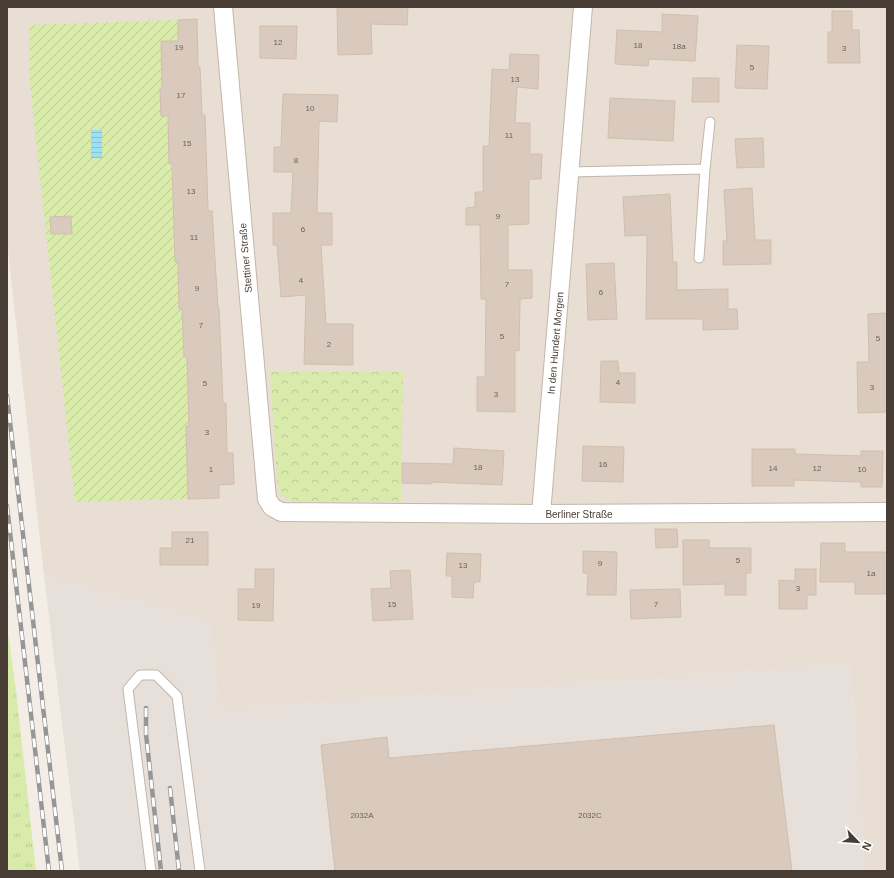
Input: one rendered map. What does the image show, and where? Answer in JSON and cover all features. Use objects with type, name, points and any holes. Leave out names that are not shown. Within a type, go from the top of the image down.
[{"type":"street","name":"Stettiner Straße","points":[[223,7],[267,499],[272,507]]},
{"type":"street","name":"In den Hundert Morgen","points":[[541,514],[583,7]]},
{"type":"street","name":"Berliner Straße","points":[[272,507],[281,512],[541,514],[887,512]]},
{"type":"lane","points":[[699,258],[710,122]]},
{"type":"lane","points":[[569,172],[705,169]]},
{"type":"lane","points":[[151,871],[128,689],[140,675],[156,675],[178,696],[200,871]]},
{"type":"shaded area","points":[[7,7],[887,7],[887,871],[865,871],[850,664],[219,709],[210,621],[44,575],[7,241]]},
{"type":"shaded area","points":[[44,575],[210,621],[219,709],[850,664],[865,871],[80,871]]},
{"type":"green space","points":[[178,20],[178,41],[161,41],[162,68],[181,87],[160,88],[161,116],[182,116],[183,137],[168,137],[169,164],[177,164],[179,309],[182,309],[184,357],[203,356],[187,377],[188,404],[207,426],[186,427],[188,499],[75,502],[30,84],[29,25]]},
{"type":"green space","points":[[270,372],[403,372],[401,501],[298,502],[281,495],[277,481]]},
{"type":"green space","points":[[7,625],[16,691],[36,871],[7,871]]},
{"type":"water","points":[[91,130],[102,130],[102,158],[91,158]]},
{"type":"building","points":[[337,7],[408,7],[407,25],[371,24],[372,54],[338,55]]},
{"type":"building","points":[[832,11],[852,11],[852,30],[859,30],[860,63],[828,63],[828,32],[832,32]]},
{"type":"building","points":[[662,14],[698,16],[695,61],[649,59],[648,66],[615,64],[617,30],[662,32]]},
{"type":"building","points":[[197,19],[198,67],[200,67],[202,115],[205,115],[208,211],[212,211],[219,308],[223,403],[226,403],[227,453],[233,453],[234,484],[219,485],[219,498],[188,499],[186,426],[189,426],[187,357],[184,357],[182,309],[179,309],[178,262],[175,262],[172,164],[169,164],[168,116],[161,116],[160,88],[162,88],[161,41],[178,41],[178,20]]},
{"type":"building","points":[[260,26],[297,26],[296,59],[260,58]]},
{"type":"building","points":[[737,45],[769,46],[767,89],[735,88]]},
{"type":"building","points":[[510,54],[539,55],[538,89],[517,87],[515,123],[530,123],[530,154],[542,154],[541,179],[529,179],[529,224],[508,225],[508,270],[532,270],[532,298],[520,299],[519,351],[515,350],[515,412],[477,411],[477,377],[485,377],[486,299],[481,299],[480,225],[466,225],[466,208],[475,207],[475,192],[483,192],[483,146],[489,146],[492,69],[509,70]]},
{"type":"building","points":[[693,78],[719,78],[719,102],[692,102]]},
{"type":"building","points":[[283,94],[338,95],[337,122],[319,121],[317,213],[332,213],[332,245],[321,245],[326,324],[353,324],[353,365],[304,364],[306,295],[281,297],[277,245],[273,245],[273,213],[291,213],[293,172],[274,172],[274,147],[281,147]]},
{"type":"building","points":[[610,98],[675,101],[673,141],[608,138]]},
{"type":"building","points":[[763,138],[764,167],[737,168],[735,139]]},
{"type":"building","points":[[752,188],[755,240],[771,240],[771,264],[723,265],[723,241],[727,241],[724,190]]},
{"type":"building","points":[[670,194],[673,262],[677,262],[677,290],[728,289],[728,309],[737,309],[738,329],[703,330],[703,319],[646,319],[647,235],[625,236],[623,197]]},
{"type":"building","points":[[71,216],[72,234],[51,234],[50,217]]},
{"type":"building","points":[[614,263],[617,319],[588,320],[586,264]]},
{"type":"building","points":[[887,313],[887,412],[858,413],[857,362],[869,362],[868,314]]},
{"type":"building","points":[[601,361],[618,361],[619,373],[635,373],[635,403],[600,402]]},
{"type":"building","points":[[583,446],[624,447],[623,482],[582,481]]},
{"type":"building","points":[[454,448],[504,451],[502,485],[432,482],[432,484],[402,483],[402,463],[453,464]]},
{"type":"building","points":[[752,449],[795,449],[795,454],[861,456],[861,451],[883,451],[882,487],[861,487],[861,482],[794,480],[794,486],[752,486]]},
{"type":"building","points":[[655,529],[677,529],[678,547],[656,548]]},
{"type":"building","points":[[172,532],[208,532],[208,565],[160,565],[160,548],[172,548]]},
{"type":"building","points":[[683,540],[709,540],[709,548],[751,548],[751,573],[746,573],[746,595],[725,595],[725,584],[683,585]]},
{"type":"building","points":[[821,543],[845,543],[845,552],[887,552],[887,594],[855,594],[855,582],[820,582]]},
{"type":"building","points":[[583,551],[617,552],[616,595],[587,595],[588,573],[583,573]]},
{"type":"building","points":[[447,553],[481,554],[480,582],[474,582],[473,598],[452,597],[452,576],[446,576]]},
{"type":"building","points":[[255,569],[274,569],[273,621],[238,620],[238,589],[255,589]]},
{"type":"building","points":[[795,569],[816,569],[816,595],[807,595],[807,609],[779,609],[779,580],[795,581]]},
{"type":"building","points":[[410,570],[413,619],[373,621],[371,589],[391,588],[390,571]]},
{"type":"building","points":[[680,589],[681,617],[631,619],[630,590]]},
{"type":"building","points":[[774,725],[792,871],[335,871],[321,745],[387,737],[389,758]]},
{"type":"railway","points":[[7,396],[62,871]]},
{"type":"railway","points":[[7,506],[49,871]]},
{"type":"railway","points":[[146,708],[146,734],[161,871]]},
{"type":"railway","points":[[170,788],[179,871]]}]
